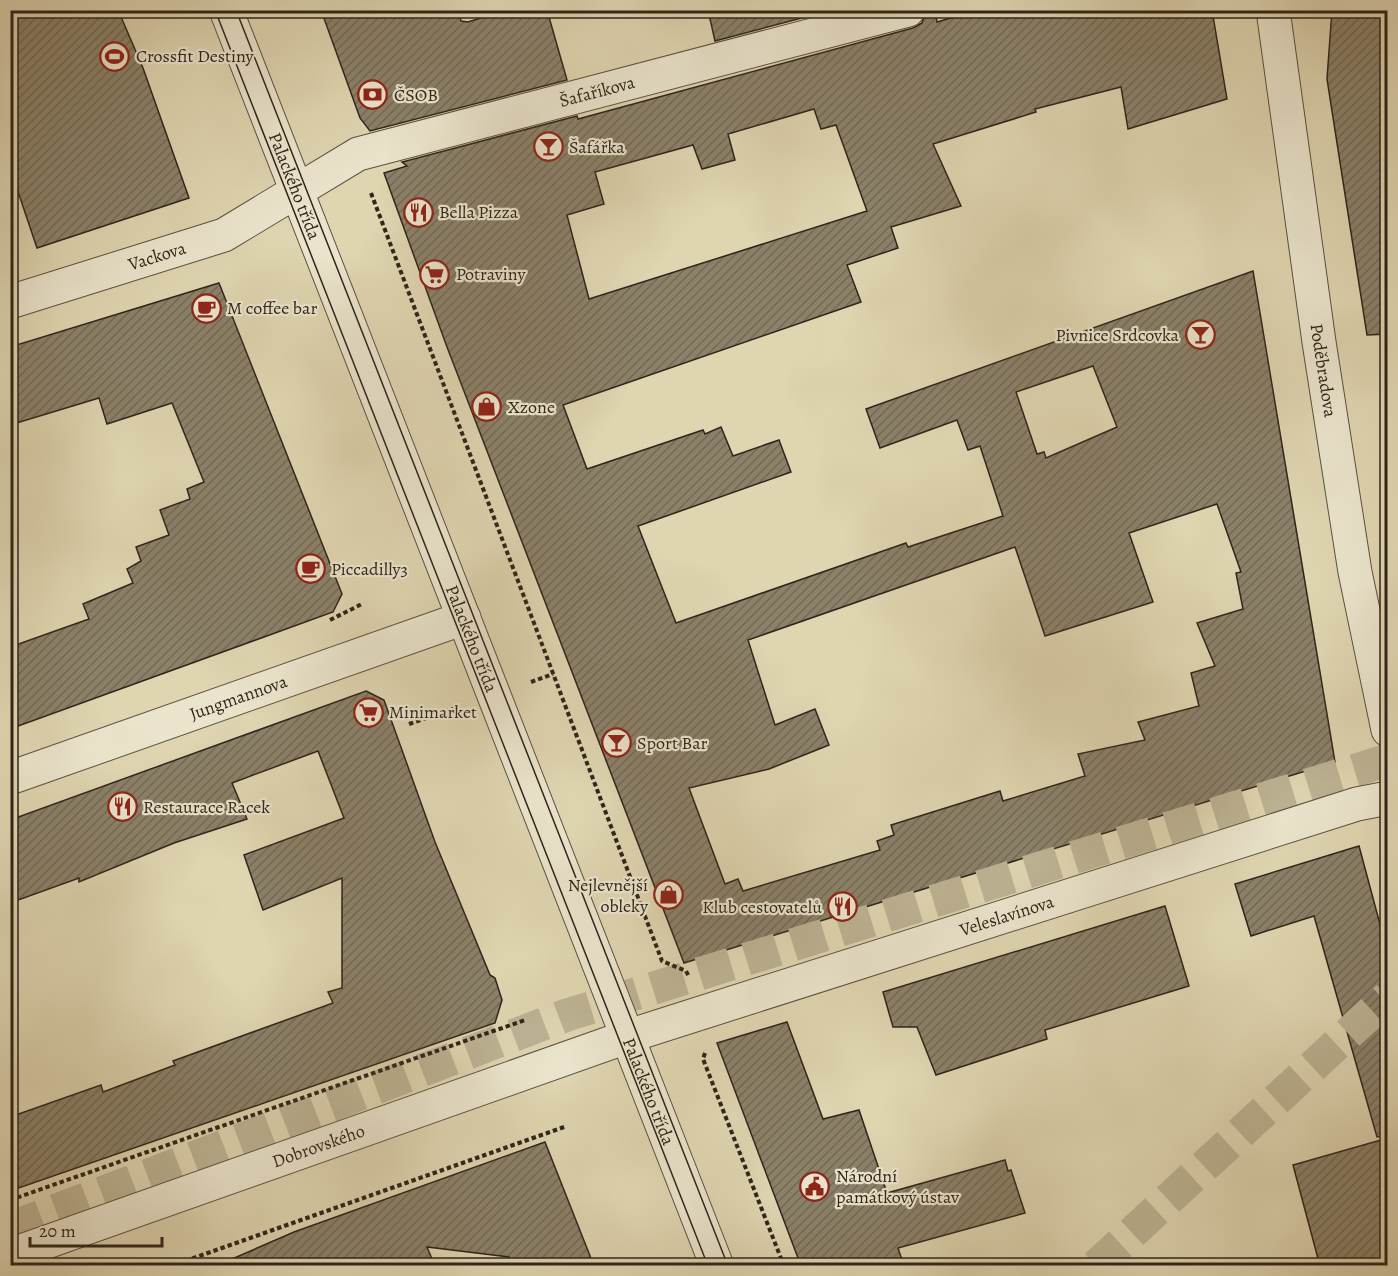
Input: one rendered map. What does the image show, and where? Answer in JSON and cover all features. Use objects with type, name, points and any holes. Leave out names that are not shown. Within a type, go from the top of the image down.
[{"type":"street","name":"Palackého třída","points":[[226,10],[717,1266]]},
{"type":"street","name":"Šafaříkova","points":[[298,192],[364,153],[908,10]]},
{"type":"street","name":"Poděbradova","points":[[1273,10],[1317,330],[1350,538],[1388,730]]},
{"type":"street","name":"Vackova","points":[[10,302],[224,235],[298,192]]},
{"type":"street","name":"Jungmannova","points":[[10,778],[464,618]]},
{"type":"street","name":"Veleslavínova","points":[[626,1037],[1357,804],[1388,798]]},
{"type":"street","name":"Dobrovského","points":[[10,1255],[626,1037]]},
{"type":"path","points":[[364,153],[372,175],[371,194],[662,961],[686,971],[702,1012],[709,1037],[703,1059],[784,1266]]},
{"type":"path","points":[[519,686],[553,674]]},
{"type":"path","points":[[409,724],[462,706]]},
{"type":"path","points":[[10,1200],[525,1020]]},
{"type":"path","points":[[171,1266],[567,1126]]},
{"type":"building","points":[[10,10],[118,10],[143,68],[189,198],[37,248],[10,168]]},
{"type":"building","points":[[321,10],[458,10],[461,21],[468,22],[506,10],[547,10],[567,80],[370,131],[360,118]]},
{"type":"building","points":[[708,10],[832,10],[715,41]]},
{"type":"building","points":[[926,10],[935,10],[937,22],[978,10],[1212,10],[1227,99],[1128,129],[1121,87],[1035,109],[1036,112],[933,144],[961,206],[891,227],[898,248],[847,265],[861,302],[563,405],[587,469],[703,430],[705,434],[721,427],[733,456],[779,440],[791,472],[638,526],[676,623],[906,543],[908,547],[1003,516],[980,446],[968,450],[957,420],[880,448],[866,409],[1253,271],[1335,762],[684,963],[447,347],[384,173],[407,166],[402,162],[577,116],[578,119],[913,28],[922,23]],"holes":[[[814,109],[821,129],[836,125],[867,211],[589,299],[567,215],[604,204],[595,172],[693,145],[702,169],[735,160],[728,134]],[[1093,366],[1117,427],[1046,458],[1044,452],[1037,454],[1016,392]],[[1217,504],[1241,572],[1236,573],[1243,609],[1197,623],[1215,666],[1191,673],[1199,706],[1138,722],[1145,740],[1078,754],[1085,776],[1003,801],[1000,791],[891,825],[894,835],[877,841],[880,850],[743,891],[738,879],[725,884],[689,788],[769,769],[829,745],[815,709],[775,725],[748,640],[1015,547],[1045,636],[1153,602],[1129,533]]]},
{"type":"building","points":[[1332,10],[1380,10],[1379,17],[1388,16],[1388,334],[1367,335],[1327,79]]},
{"type":"building","points":[[219,283],[342,594],[333,612],[10,729],[10,647],[89,619],[83,604],[133,583],[127,569],[141,561],[136,547],[169,535],[160,510],[190,499],[187,489],[204,482],[172,403],[107,424],[99,398],[10,425],[10,347]]},
{"type":"building","points":[[366,691],[384,700],[435,842],[490,975],[495,978],[502,1000],[495,1023],[10,1191],[10,1117],[101,1085],[103,1092],[175,1065],[173,1061],[333,1003],[328,992],[342,988],[342,878],[263,910],[244,855],[344,818],[318,751],[232,783],[247,819],[174,843],[79,882],[79,878],[10,903],[10,820]]},
{"type":"building","points":[[1359,846],[1388,954],[1388,1135],[1377,1137],[1314,916],[1251,936],[1235,884]]},
{"type":"building","points":[[1165,906],[1189,986],[1045,1030],[1047,1039],[936,1075],[917,1027],[893,1027],[883,992]]},
{"type":"building","points":[[787,1022],[823,1119],[859,1110],[887,1193],[1005,1160],[1008,1171],[1011,1170],[1025,1213],[898,1248],[904,1266],[801,1266],[717,1043]]},
{"type":"building","points":[[1388,1138],[1388,1266],[1320,1266],[1293,1165]]},
{"type":"building","points":[[545,1142],[594,1266],[512,1266],[509,1257],[427,1247],[435,1266],[216,1266],[294,1232]]},
{"type":"tunnel","points":[[10,1228],[567,1015],[1388,760]]},
{"type":"tunnel","points":[[1096,1266],[1388,997]]},
{"type":"tram line","points":[[215,10],[708,1266]]},
{"type":"tram line","points":[[236,10],[728,1266]]},
{"type":"place","name":"Crossfit Destiny","points":[[115,56]]},
{"type":"place","name":"ČSOB","points":[[373,95]]},
{"type":"place","name":"Šafářka","points":[[548,147]]},
{"type":"place","name":"Bella Pizza","points":[[418,212]]},
{"type":"place","name":"Potraviny","points":[[435,274]]},
{"type":"place","name":"M coffee bar","points":[[206,308]]},
{"type":"place","name":"Pivnice Srdcovka","points":[[1200,335]]},
{"type":"place","name":"Xzone","points":[[487,407]]},
{"type":"place","name":"Piccadilly3","points":[[310,569]]},
{"type":"place","name":"Minimarket","points":[[368,712]]},
{"type":"place","name":"Sport Bar","points":[[616,743]]},
{"type":"place","name":"Restaurace Racek","points":[[122,807]]},
{"type":"place","name":"Nejlevnější obleky","points":[[669,895]]},
{"type":"place","name":"Klub cestovatelů","points":[[843,907]]},
{"type":"place","name":"Národní památkový ústav","points":[[815,1186]]}]
